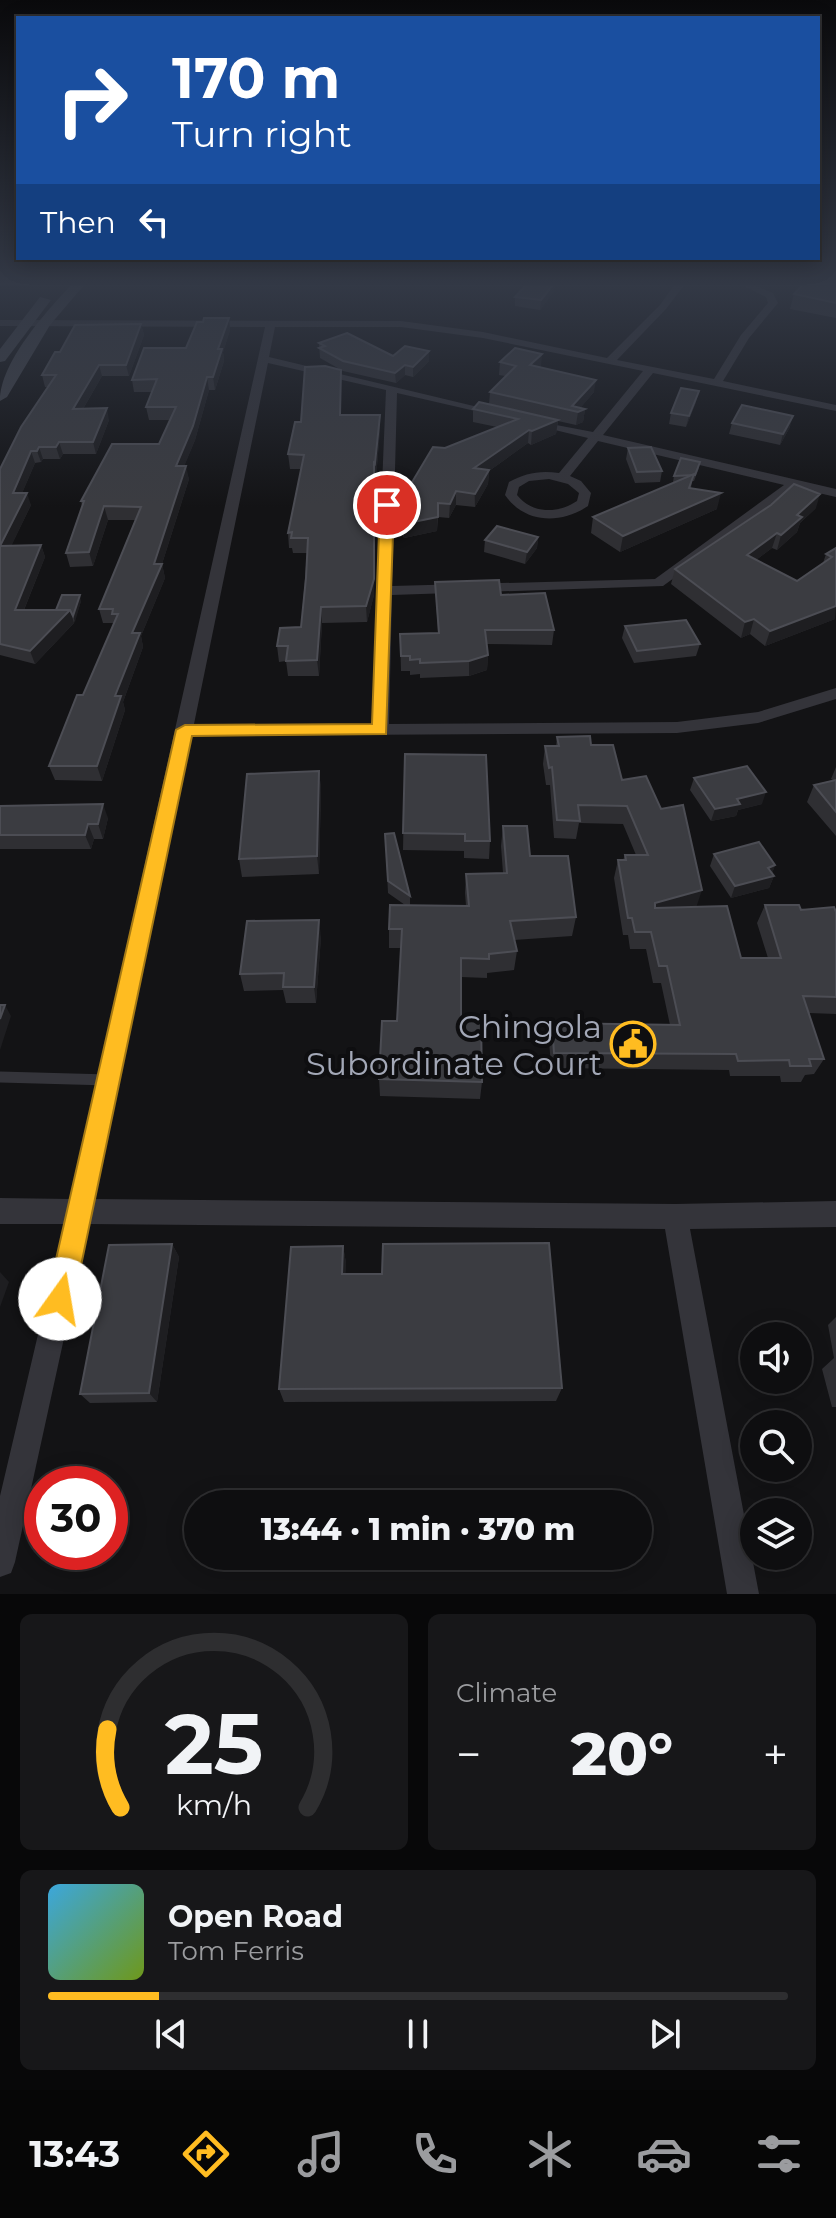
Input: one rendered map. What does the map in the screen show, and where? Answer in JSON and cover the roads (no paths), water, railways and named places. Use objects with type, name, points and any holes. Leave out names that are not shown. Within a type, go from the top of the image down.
[{"type":"street","points":[[0,397],[23,358]]},
{"type":"street","points":[[602,358],[836,408]]},
{"type":"street","points":[[717,383],[732,358]]},
{"type":"street","points":[[0,1562],[266,359],[836,493]]},
{"type":"street","points":[[0,370],[17,369]]},
{"type":"street","points":[[562,477],[651,369]]},
{"type":"street","points":[[380,730],[392,389]]},
{"type":"street","points":[[543,475],[562,477],[577,484],[585,493],[583,503],[571,511],[553,514],[533,512],[518,505],[511,495],[513,485],[525,478],[543,475]]},
{"type":"street","points":[[384,591],[658,583],[795,483]]},
{"type":"street","points":[[185,730],[649,729],[741,721],[808,705],[836,693]]},
{"type":"street","points":[[0,1211],[675,1217],[836,1214]]},
{"type":"street","points":[[675,1217],[743,1594]]},
{"type":"lane","points":[[0,1077],[109,1080]]},
{"type":"place","name":"Chingola Subordinate Court","points":[[633,1044]]}]
